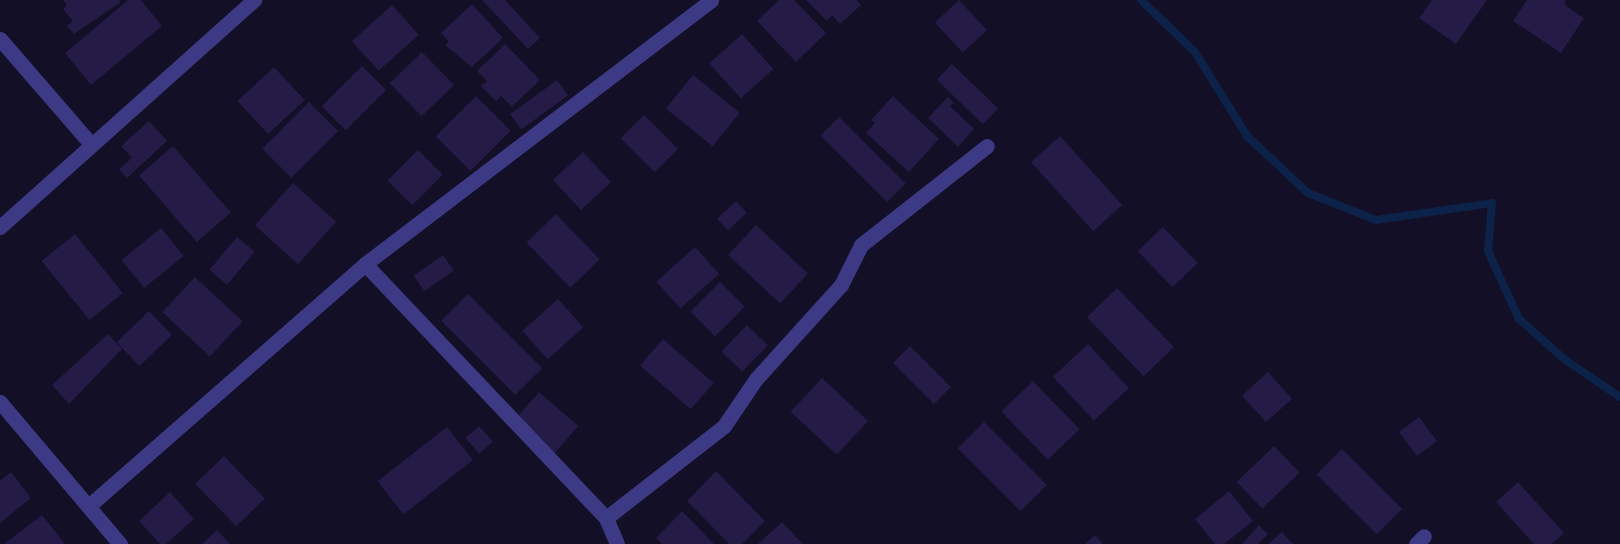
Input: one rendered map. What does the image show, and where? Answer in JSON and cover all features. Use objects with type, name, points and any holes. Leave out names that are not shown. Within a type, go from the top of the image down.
[{"type":"street","points":[[0,227],[254,0]]},
{"type":"street","points":[[91,504],[365,264],[711,0]]},
{"type":"street","points":[[0,39],[91,144]]},
{"type":"street","points":[[606,518],[724,426],[756,379],[841,285],[861,244],[987,146]]},
{"type":"street","points":[[365,264],[606,518],[617,544]]},
{"type":"street","points":[[0,402],[47,462],[91,504],[120,544]]},
{"type":"building","points":[[63,0],[119,0],[121,2],[74,34],[67,26],[73,21],[63,9],[67,5]]},
{"type":"building","points":[[128,0],[141,0],[162,26],[91,85],[65,53]]},
{"type":"building","points":[[482,0],[505,0],[540,38],[528,49]]},
{"type":"building","points":[[779,0],[794,0],[826,33],[796,62],[757,21]]},
{"type":"building","points":[[806,0],[857,0],[861,5],[840,24],[832,15],[827,21]]},
{"type":"building","points":[[959,0],[987,30],[963,52],[935,23]]},
{"type":"building","points":[[1432,0],[1487,0],[1456,44],[1419,18]]},
{"type":"building","points":[[1527,0],[1565,0],[1566,6],[1584,18],[1561,53],[1513,21]]},
{"type":"building","points":[[472,4],[503,38],[472,67],[445,45],[449,42],[441,33]]},
{"type":"building","points":[[392,5],[419,35],[379,71],[352,41]]},
{"type":"building","points":[[742,34],[773,69],[741,98],[709,63]]},
{"type":"building","points":[[505,44],[540,80],[512,107],[501,96],[496,101],[481,86],[487,81],[477,71]]},
{"type":"building","points":[[422,52],[454,85],[422,116],[390,83]]},
{"type":"building","points":[[952,64],[998,108],[983,124],[937,80]]},
{"type":"building","points":[[362,66],[386,90],[346,130],[322,106]]},
{"type":"building","points":[[274,67],[305,100],[268,134],[237,101]]},
{"type":"building","points":[[693,75],[740,113],[713,146],[666,108]]},
{"type":"building","points":[[557,80],[568,95],[521,129],[510,114]]},
{"type":"building","points":[[476,96],[511,131],[470,171],[436,136]]},
{"type":"building","points":[[893,96],[939,139],[909,172],[866,133],[875,123],[871,120]]},
{"type":"building","points":[[948,97],[954,103],[950,106],[974,129],[958,147],[928,118]]},
{"type":"building","points":[[309,102],[338,131],[291,178],[262,149]]},
{"type":"building","points":[[644,115],[678,149],[655,172],[621,138]]},
{"type":"building","points":[[839,117],[905,183],[887,202],[821,135]]},
{"type":"building","points":[[149,121],[167,141],[127,178],[119,169],[132,158],[121,146]]},
{"type":"building","points":[[1060,136],[1122,205],[1093,231],[1031,162]]},
{"type":"building","points":[[173,146],[231,212],[197,242],[139,176]]},
{"type":"building","points":[[418,150],[443,175],[412,205],[388,180]]},
{"type":"building","points":[[583,152],[611,182],[581,210],[553,180]]},
{"type":"building","points":[[293,183],[336,222],[298,264],[255,225]]},
{"type":"building","points":[[736,201],[747,213],[728,230],[717,219]]},
{"type":"building","points":[[556,214],[600,259],[570,288],[527,242]]},
{"type":"building","points":[[756,225],[808,273],[780,303],[728,255]]},
{"type":"building","points":[[1163,227],[1198,263],[1173,287],[1138,251]]},
{"type":"building","points":[[161,228],[184,256],[144,288],[121,260]]},
{"type":"building","points":[[75,234],[123,293],[89,320],[42,261]]},
{"type":"building","points":[[237,237],[255,252],[227,285],[209,270]]},
{"type":"building","points":[[695,247],[719,274],[680,309],[656,282]]},
{"type":"building","points":[[443,255],[454,271],[424,291],[414,276]]},
{"type":"building","points":[[195,277],[243,321],[210,356],[162,312]]},
{"type":"building","points":[[720,282],[745,307],[715,336],[690,312]]},
{"type":"building","points":[[1117,288],[1174,347],[1144,376],[1087,317]]},
{"type":"building","points":[[468,294],[542,368],[515,395],[441,321]]},
{"type":"building","points":[[558,299],[583,327],[548,359],[522,331]]},
{"type":"building","points":[[149,311],[172,335],[140,366],[117,342]]},
{"type":"building","points":[[747,325],[768,345],[742,372],[721,352]]},
{"type":"building","points":[[108,334],[122,349],[69,404],[52,385]]},
{"type":"building","points":[[663,339],[714,383],[691,409],[640,365]]},
{"type":"building","points":[[1088,344],[1129,388],[1094,421],[1053,377]]},
{"type":"building","points":[[910,346],[951,387],[934,404],[893,363]]},
{"type":"building","points":[[1268,372],[1292,399],[1266,422],[1242,395]]},
{"type":"building","points":[[822,378],[868,421],[837,455],[791,412]]},
{"type":"building","points":[[1033,381],[1080,429],[1048,460],[1001,412]]},
{"type":"building","points":[[539,392],[578,426],[555,453],[515,419]]},
{"type":"building","points":[[1419,417],[1437,441],[1417,456],[1399,432]]},
{"type":"building","points":[[984,422],[1047,485],[1021,511],[958,448]]},
{"type":"building","points":[[479,426],[493,442],[479,454],[465,438]]},
{"type":"building","points":[[447,427],[473,460],[404,514],[378,481]]},
{"type":"building","points":[[1274,446],[1300,473],[1262,509],[1237,482]]},
{"type":"building","points":[[1342,449],[1402,509],[1377,535],[1317,474]]},
{"type":"building","points":[[224,456],[265,498],[236,526],[195,484]]},
{"type":"building","points":[[716,471],[765,521],[742,544],[729,544],[687,501]]},
{"type":"building","points":[[11,472],[31,498],[0,523],[0,481]]},
{"type":"building","points":[[1518,482],[1564,533],[1552,544],[1534,544],[1496,502]]},
{"type":"building","points":[[1229,491],[1253,521],[1224,544],[1215,544],[1195,519]]},
{"type":"building","points":[[170,492],[194,519],[166,544],[160,544],[139,521]]},
{"type":"building","points":[[682,511],[714,544],[662,544],[656,538]]},
{"type":"building","points":[[42,515],[65,544],[4,544]]},
{"type":"building","points":[[782,522],[803,544],[758,544]]},
{"type":"building","points":[[1259,525],[1268,534],[1258,544],[1242,544]]},
{"type":"building","points":[[217,530],[230,544],[202,544]]},
{"type":"building","points":[[1282,532],[1293,544],[1268,544]]},
{"type":"building","points":[[1095,535],[1103,544],[1085,544]]},
{"type":"waterway","points":[[1141,0],[1195,52],[1247,136],[1308,193],[1376,220],[1492,203],[1488,251],[1519,319],[1564,359],[1620,397]]}]
